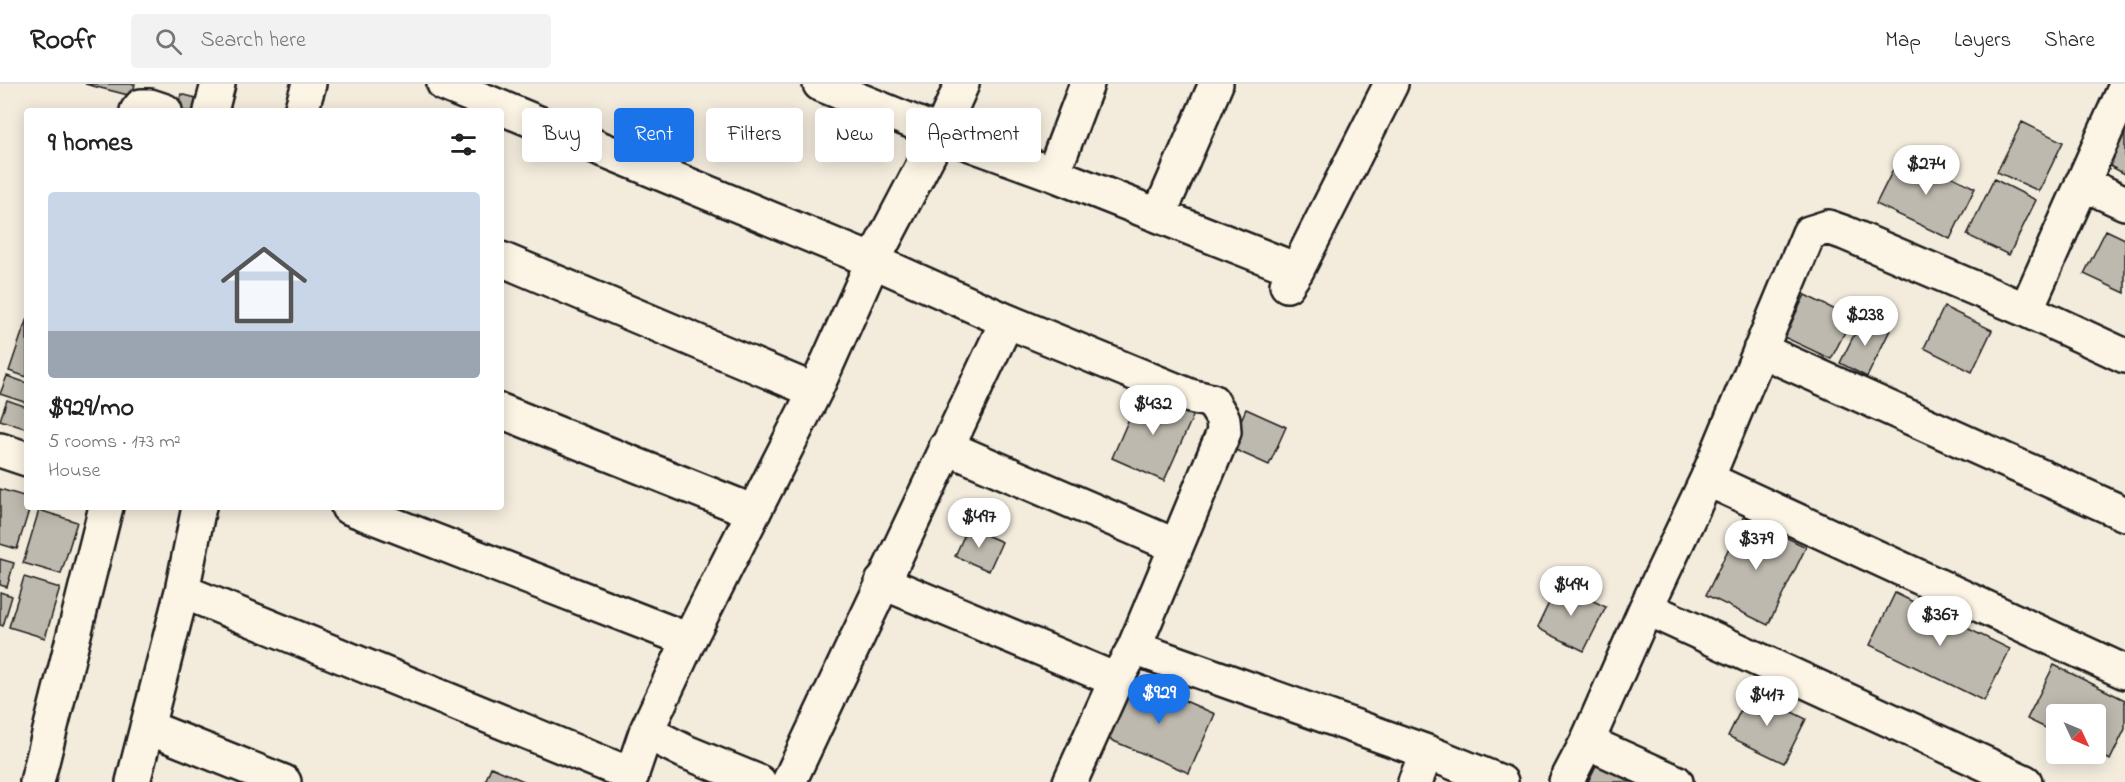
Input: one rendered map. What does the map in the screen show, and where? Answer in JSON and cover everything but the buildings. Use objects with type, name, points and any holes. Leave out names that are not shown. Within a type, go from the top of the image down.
[{"type":"street","points":[[212,108],[218,84]]},
{"type":"street","points":[[302,108],[309,84]]},
{"type":"street","points":[[444,84],[502,108]]},
{"type":"street","points":[[820,84],[906,119]]},
{"type":"street","points":[[951,108],[962,84]]},
{"type":"street","points":[[1053,174],[1087,84]]},
{"type":"street","points":[[1159,215],[1216,84]]},
{"type":"street","points":[[1020,162],[1159,215],[1292,278],[1386,85]]},
{"type":"street","points":[[2026,310],[2125,88]]},
{"type":"street","points":[[136,94],[141,106],[156,108]]},
{"type":"street","points":[[504,109],[873,261],[1007,321],[1190,396],[1212,402],[1223,418],[1224,432],[1134,648],[1116,680],[1076,780]]},
{"type":"street","points":[[182,591],[630,779],[646,732],[689,640],[815,391],[873,261],[925,162]]},
{"type":"street","points":[[2082,183],[2125,203]]},
{"type":"street","points":[[1566,782],[1587,742],[1646,608],[1707,479],[1809,233],[1828,227],[2026,310],[2125,356]]},
{"type":"street","points":[[504,260],[815,391]]},
{"type":"street","points":[[789,782],[1007,321]]},
{"type":"street","points":[[1760,350],[2125,514]]},
{"type":"street","points":[[504,412],[754,512]]},
{"type":"street","points":[[946,447],[1176,546]]},
{"type":"street","points":[[0,450],[24,458]]},
{"type":"street","points":[[1707,479],[2125,672]]},
{"type":"street","points":[[37,782],[105,510]]},
{"type":"street","points":[[133,782],[182,591],[198,510]]},
{"type":"street","points":[[356,510],[689,640]]},
{"type":"street","points":[[882,582],[1116,680]]},
{"type":"street","points":[[1646,608],[2025,782]]},
{"type":"street","points":[[1134,648],[1427,752],[1501,782]]},
{"type":"street","points":[[147,727],[284,782]]},
{"type":"street","points":[[646,732],[686,752],[759,782]]},
{"type":"street","points":[[1587,742],[1676,782]]},
{"type":"street","points":[[1415,782],[1427,752]]}]
